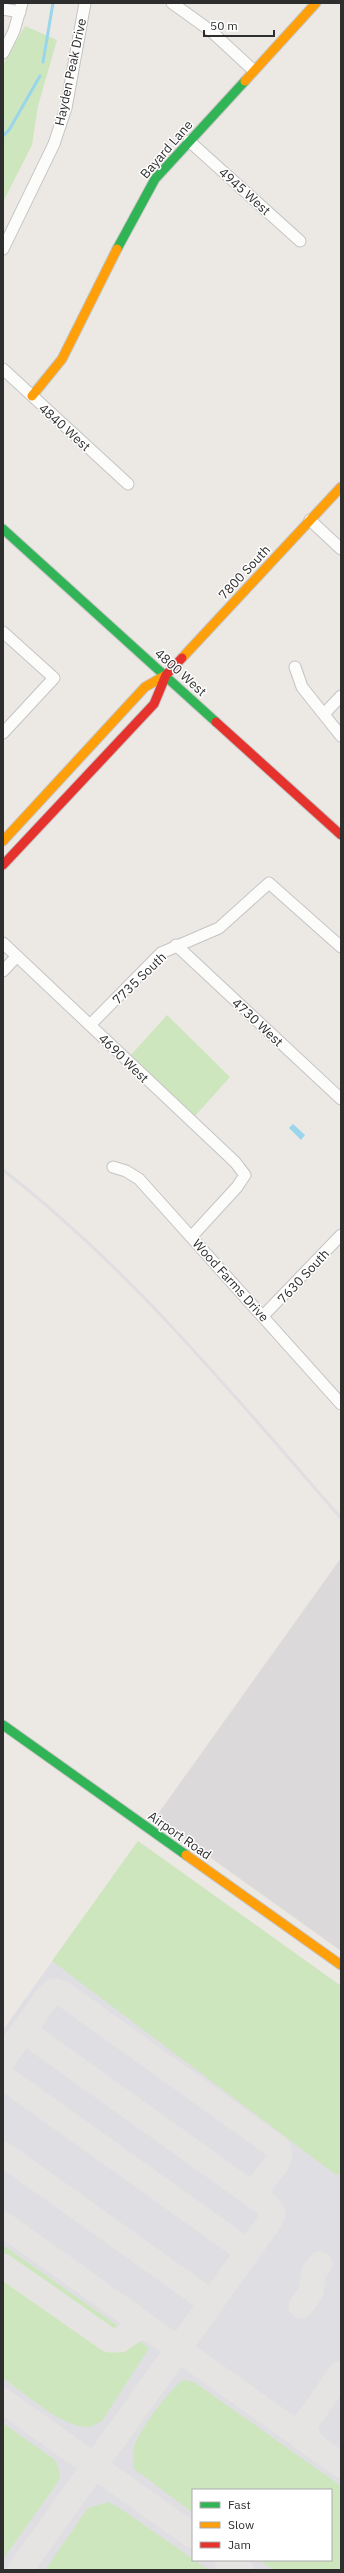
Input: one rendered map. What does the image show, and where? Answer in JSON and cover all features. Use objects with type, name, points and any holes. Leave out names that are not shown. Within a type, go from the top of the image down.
[{"type":"street","name":"Hayden Peak Drive","points":[[3,249],[56,136],[66,108],[85,3]]},
{"type":"street","points":[[172,3],[211,31],[253,70]]},
{"type":"street","name":"Bayard Lane","points":[[32,396],[62,359],[154,179],[316,3]]},
{"type":"street","points":[[3,9],[21,8],[3,53]]},
{"type":"street","name":"4945 West","points":[[189,140],[300,241]]},
{"type":"street","name":"4840 West","points":[[3,369],[128,484]]},
{"type":"street","name":"7800 South","points":[[3,841],[145,687],[166,675],[341,487]]},
{"type":"street","points":[[310,520],[341,549]]},
{"type":"street","name":"4800 West","points":[[3,529],[341,835]]},
{"type":"street","points":[[3,632],[54,678],[3,733]]},
{"type":"street","points":[[295,667],[302,688],[341,736]]},
{"type":"street","name":"7800 South","points":[[3,865],[154,704],[166,675]]},
{"type":"street","points":[[324,714],[341,696]]},
{"type":"street","name":"7735 South","points":[[91,1024],[152,961],[176,945],[220,928],[269,883],[341,946]]},
{"type":"street","name":"4690 West","points":[[3,943],[91,1024],[101,1037],[235,1162],[244,1175],[237,1187],[192,1236]]},
{"type":"street","name":"4730 West","points":[[176,945],[341,1099]]},
{"type":"street","points":[[3,971],[17,956]]},
{"type":"street","name":"Wood Farms Drive","points":[[113,1167],[126,1171],[139,1179],[341,1403]]},
{"type":"street","name":"7630 South","points":[[263,1316],[341,1235]]},
{"type":"street","name":"Airport Road","points":[[3,1725],[341,1965]]},
{"type":"shaded area","points":[[341,1558],[341,1951],[155,1818]]},
{"type":"shaded area","points":[[138,1841],[341,1986],[341,2570],[3,2570],[3,2030]]},
{"type":"green space","points":[[25,26],[57,40],[38,106],[32,145],[3,202],[3,65]]},
{"type":"green space","points":[[167,1015],[230,1077],[195,1116],[131,1055]]},
{"type":"green space","points":[[138,1841],[341,1986],[341,2172],[336,2175],[52,1961]]},
{"type":"green space","points":[[3,2245],[149,2348],[102,2421],[93,2426],[78,2426],[55,2416],[3,2378]]},
{"type":"green space","points":[[184,2380],[194,2382],[341,2486],[341,2570],[273,2570],[260,2561],[332,2561],[332,2489],[192,2489],[192,2512],[133,2468],[133,2452],[138,2437],[156,2409],[178,2384]]},
{"type":"green space","points":[[3,2423],[56,2461],[60,2475],[58,2482],[3,2559]]},
{"type":"green space","points":[[108,2502],[121,2509],[192,2558],[192,2561],[196,2561],[209,2570],[45,2570],[88,2508]]},
{"type":"water","points":[[293,1124],[305,1135],[301,1140],[289,1128]]},
{"type":"waterway","points":[[43,62],[53,3]]},
{"type":"waterway","points":[[3,136],[9,130],[40,76]]},
{"type":"taxiway","points":[[3,2060],[48,1996],[54,1991],[62,1993],[278,2148],[279,2155],[277,2162],[259,2188],[258,2195],[262,2201]]},
{"type":"taxiway","points":[[17,2039],[23,2035],[31,2036],[266,2204],[273,2213],[270,2221],[20,2570]]},
{"type":"taxiway","points":[[3,2077],[237,2244],[244,2252],[241,2261]]},
{"type":"taxiway","points":[[3,2154],[202,2296],[207,2302],[206,2310]]},
{"type":"taxiway","points":[[3,2224],[341,2465]]},
{"type":"taxiway","points":[[301,2306],[311,2292],[314,2272],[320,2264]]},
{"type":"taxiway","points":[[3,2266],[109,2340],[120,2340],[138,2327],[150,2329]]},
{"type":"taxiway","points":[[312,2444],[306,2433],[306,2423],[341,2373]]},
{"type":"taxiway","points":[[3,2401],[192,2535]]},
{"type":"taxiway","points":[[228,2561],[241,2570]]},
{"type":"railway","points":[[3,1170],[95,1249],[138,1292],[221,1381],[341,1518]]},
{"type":"traffic: fast","points":[[117,249],[155,179],[245,81]]},
{"type":"traffic: fast","points":[[3,529],[216,722]]},
{"type":"traffic: fast","points":[[3,1725],[186,1855]]},
{"type":"traffic: slow","points":[[245,81],[316,3]]},
{"type":"traffic: slow","points":[[32,396],[62,359],[117,249]]},
{"type":"traffic: slow","points":[[182,658],[341,487]]},
{"type":"traffic: slow","points":[[3,841],[145,687],[166,675]]},
{"type":"traffic: slow","points":[[186,1855],[341,1965]]},
{"type":"traffic: jam","points":[[3,865],[154,704],[166,675],[182,658]]},
{"type":"traffic: jam","points":[[216,722],[341,835]]}]
